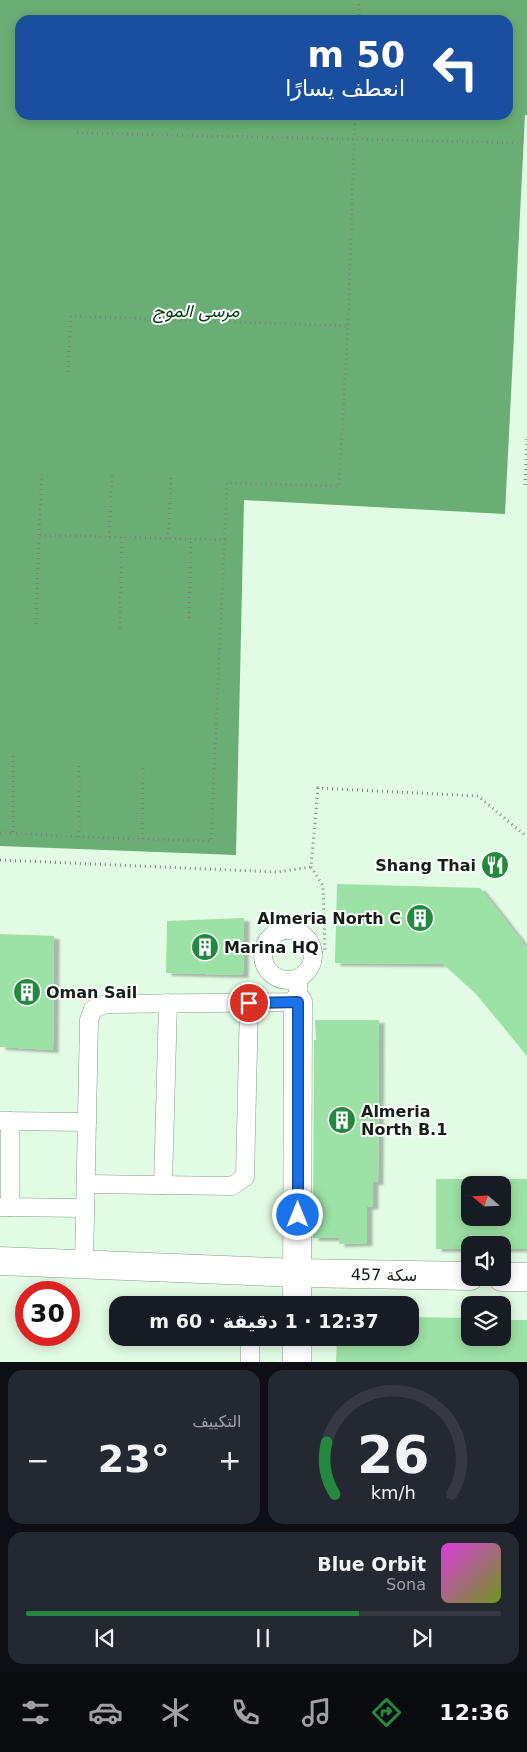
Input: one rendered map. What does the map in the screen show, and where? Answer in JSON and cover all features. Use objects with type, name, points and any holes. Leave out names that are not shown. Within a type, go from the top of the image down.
[{"type":"street","points":[[297,1296],[298,990]]},
{"type":"street","name":"سكة 457","points":[[0,1261],[297,1273],[461,1276]]},
{"type":"street","points":[[511,1276],[527,1277]]},
{"type":"street","points":[[297,1346],[297,1362]]},
{"type":"lane","points":[[84,1264],[89,1020],[93,1009],[106,1004],[249,1003],[298,990],[311,966],[313,949],[303,935],[296,931],[287,930],[271,936],[263,950],[263,959],[270,973],[298,990]]},
{"type":"lane","points":[[162,1185],[168,1003]]},
{"type":"lane","points":[[86,1184],[232,1186],[245,1177],[249,1003]]},
{"type":"lane","points":[[85,1208],[5,1207],[5,1121],[87,1122]]},
{"type":"lane","points":[[250,1346],[250,1362]]},
{"type":"path","points":[[358,15],[359,0]]},
{"type":"path","points":[[0,833],[211,841],[226,540],[227,483],[339,486],[348,326],[355,120]]},
{"type":"path","points":[[77,133],[524,143]]},
{"type":"path","points":[[68,372],[70,316],[348,326]]},
{"type":"path","points":[[527,439],[524,486],[527,486]]},
{"type":"path","points":[[36,624],[42,473]]},
{"type":"path","points":[[109,537],[112,476]]},
{"type":"path","points":[[168,539],[171,477]]},
{"type":"path","points":[[39,535],[226,540]]},
{"type":"path","points":[[120,628],[122,537]]},
{"type":"path","points":[[189,618],[191,539]]},
{"type":"path","points":[[13,756],[13,833]]},
{"type":"path","points":[[79,766],[79,837]]},
{"type":"path","points":[[142,839],[143,768]]},
{"type":"path","points":[[313,953],[325,952],[323,886],[311,867],[318,788],[478,796],[527,837]]},
{"type":"path","points":[[0,860],[277,872],[311,867]]},
{"type":"water","name":"مرسى الموج","points":[[0,0],[527,0],[527,115],[525,115],[505,514],[244,500],[236,855],[0,846]]},
{"type":"building","name":"Almeria North C","points":[[337,884],[480,888],[527,948],[527,1056],[476,994],[443,964],[335,963]]},
{"type":"building","name":"Marina HQ","points":[[244,918],[243,975],[166,973],[167,921]]},
{"type":"building","name":"Oman Sail","points":[[0,934],[54,936],[53,1050],[0,1047]]},
{"type":"building","name":"Almeria North B.1","points":[[315,1020],[379,1020],[378,1182],[373,1182],[373,1206],[367,1207],[367,1243],[339,1244],[339,1238],[313,1238]]},
{"type":"building","points":[[436,1179],[461,1179],[461,1226],[511,1226],[511,1179],[527,1179],[527,1249],[511,1249],[511,1236],[461,1236],[461,1249],[436,1249]]},
{"type":"building","points":[[419,1317],[461,1318],[461,1346],[511,1346],[511,1320],[527,1320],[527,1362],[336,1362],[337,1346],[419,1346]]},
{"type":"place","name":"Shang Thai","points":[[495,865]]},
{"type":"place","name":"Almeria North C","points":[[420,918]]},
{"type":"place","name":"Marina HQ","points":[[205,947]]},
{"type":"place","name":"Oman Sail","points":[[27,992]]},
{"type":"place","name":"Almeria North B.1","points":[[342,1120]]},
{"type":"route","points":[[249,1003],[298,1002],[298,1215]]}]
